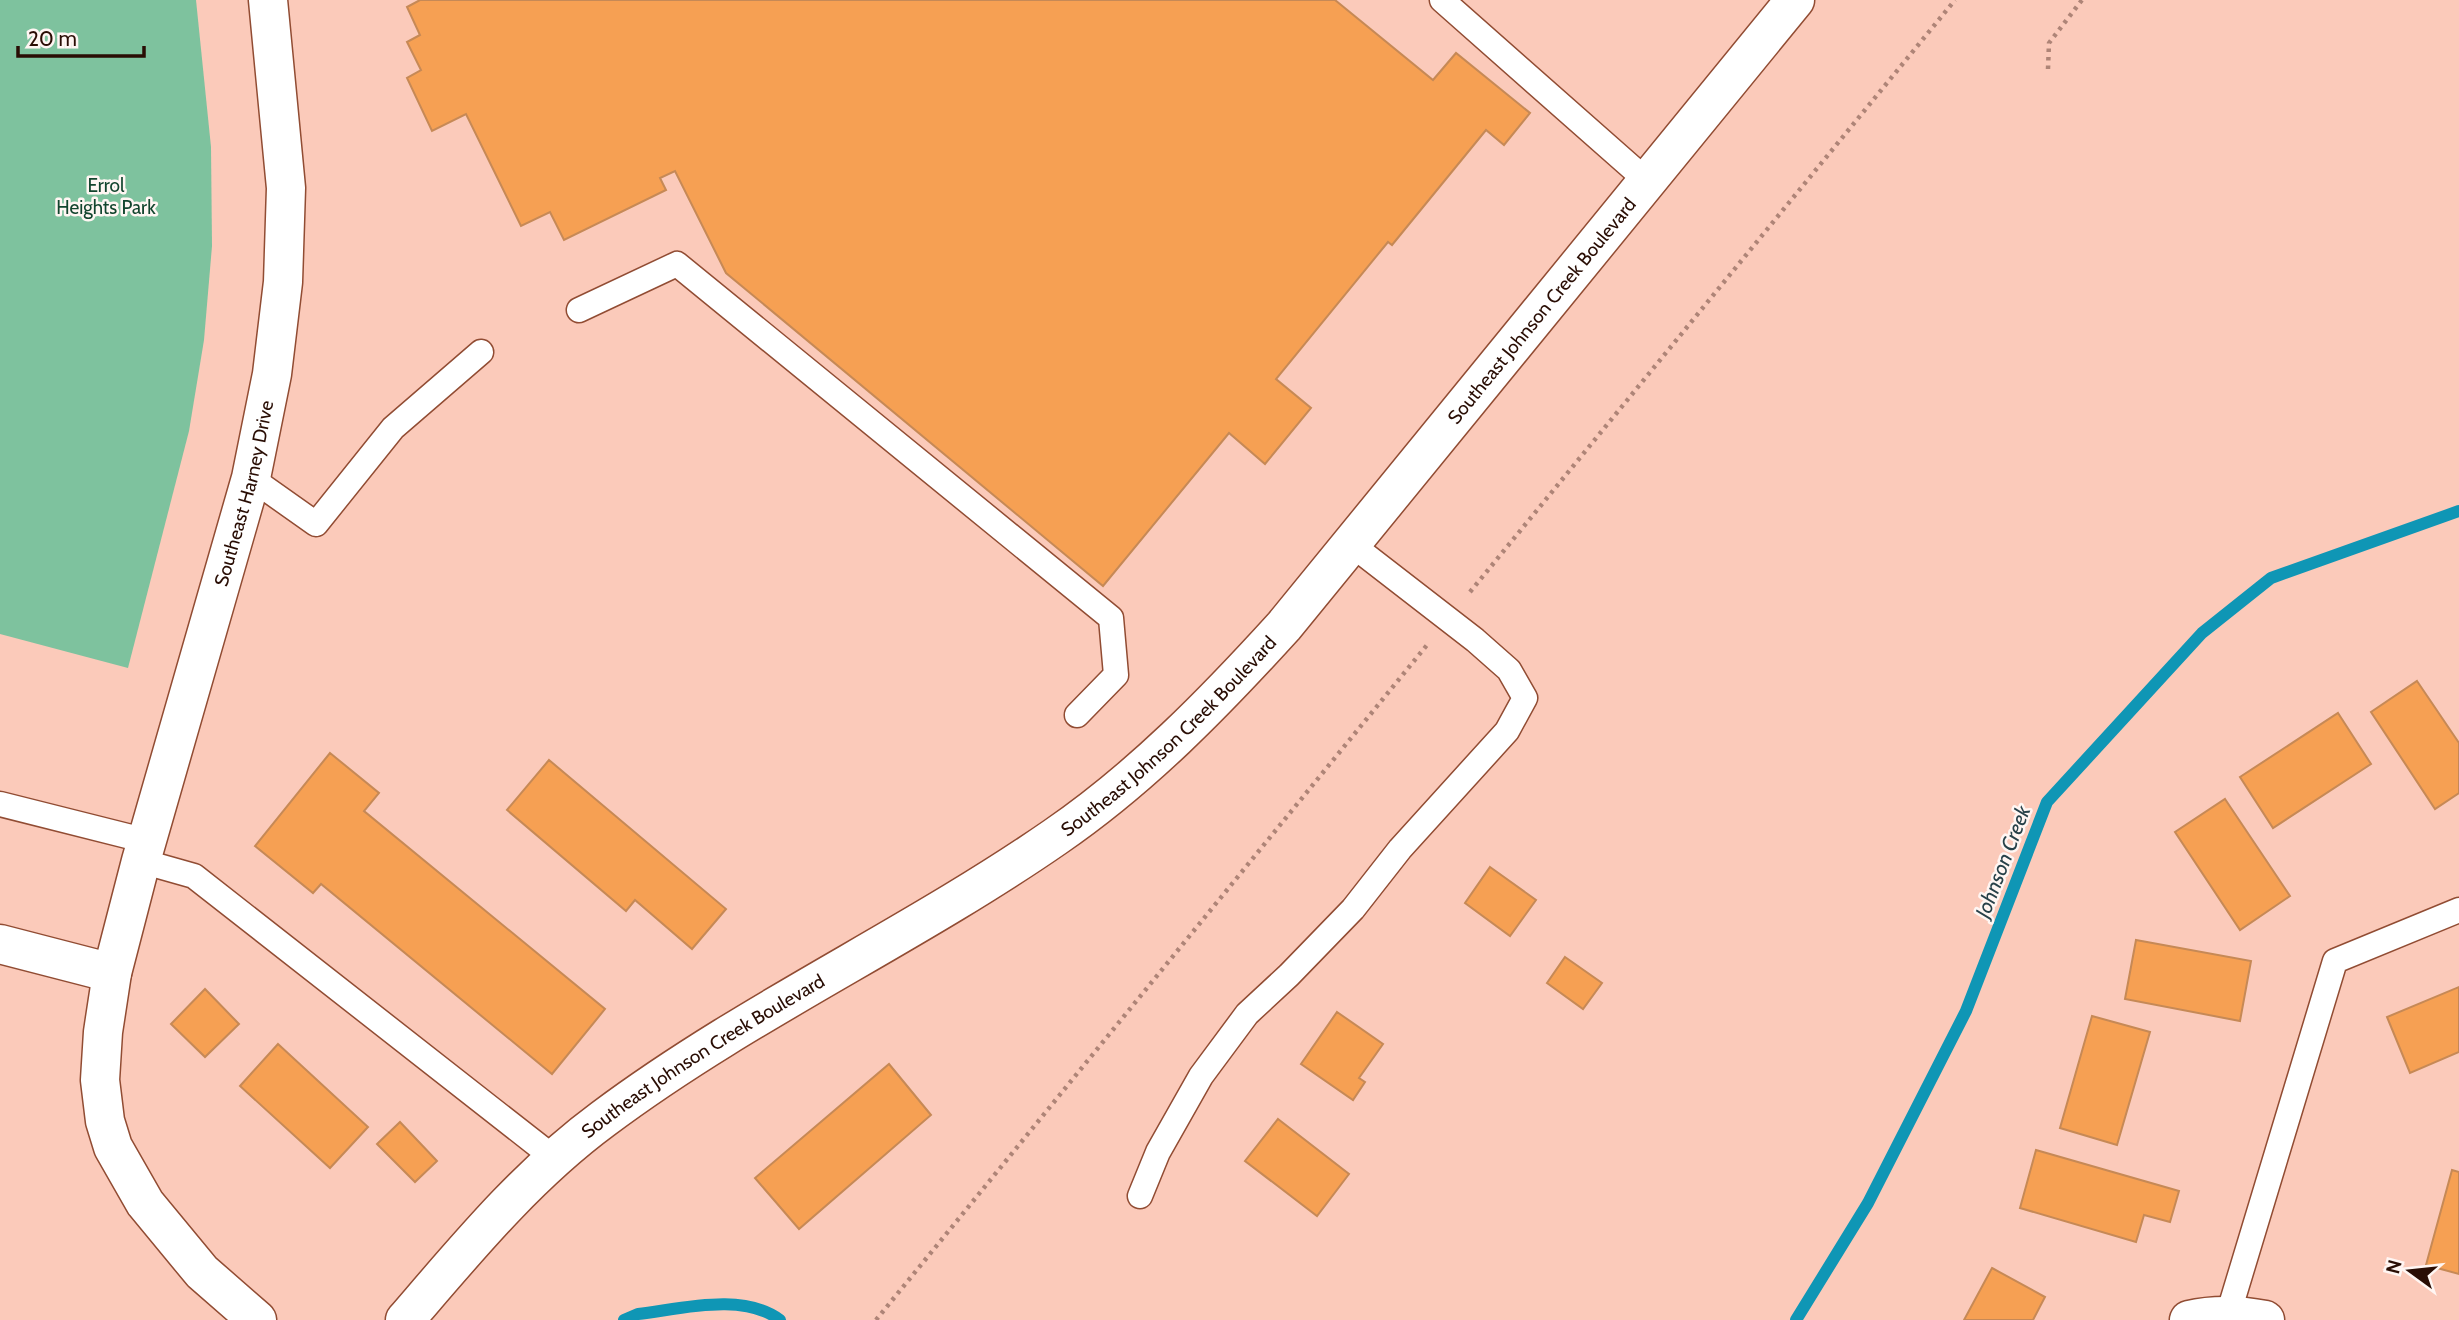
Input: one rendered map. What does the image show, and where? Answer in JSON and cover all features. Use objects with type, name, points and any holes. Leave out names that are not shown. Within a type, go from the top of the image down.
[{"type":"main road","name":"Southeast Harney Drive","points":[[257,1320],[194,1262],[145,1203],[113,1147],[105,1121],[100,1080],[103,1032],[112,973],[144,851],[251,478],[272,374],[283,282],[286,188],[268,0]]},
{"type":"main road","name":"Southeast Johnson Creek Boulevard","points":[[405,1320],[510,1200],[554,1158],[603,1119],[676,1068],[862,954],[967,895],[1106,800],[1168,747],[1284,626],[1795,0]]},
{"type":"main road","points":[[0,944],[112,973]]},
{"type":"main road","points":[[2189,1320],[2213,1315],[2265,1320]]},
{"type":"lane","points":[[1442,0],[1647,181]]},
{"type":"lane","points":[[579,310],[677,264],[687,272],[1111,618],[1116,674],[1077,715]]},
{"type":"lane","points":[[251,478],[316,524],[393,428],[481,352]]},
{"type":"lane","points":[[1140,1196],[1158,1152],[1201,1076],[1247,1014],[1353,909],[1400,849],[1507,731],[1525,698],[1510,670],[1351,544]]},
{"type":"lane","points":[[0,804],[144,851],[194,876],[554,1158]]},
{"type":"lane","points":[[2228,1315],[2335,961],[2459,910]]},
{"type":"path","points":[[2048,69],[2049,43],[2081,0]]},
{"type":"path","points":[[876,1320],[957,1222]]},
{"type":"green space","name":"Errol Heights Park","points":[[0,0],[196,0],[211,147],[212,246],[204,340],[189,431],[128,668],[0,634]]},
{"type":"building","points":[[420,0],[1335,0],[1433,80],[1456,53],[1530,113],[1504,145],[1486,130],[1392,245],[1388,242],[1276,379],[1311,408],[1265,464],[1229,433],[1103,586],[726,273],[675,171],[660,178],[666,190],[564,240],[550,212],[521,226],[466,114],[432,131],[407,78],[421,70],[407,42],[420,35],[407,7]]},
{"type":"building","points":[[2417,681],[2459,743],[2459,793],[2435,809],[2371,712]]},
{"type":"building","points":[[2338,713],[2371,764],[2273,828],[2240,777]]},
{"type":"building","points":[[330,753],[379,793],[364,811],[605,1009],[552,1074],[321,884],[313,893],[255,846]]},
{"type":"building","points":[[549,760],[726,909],[692,949],[635,900],[626,911],[507,810]]},
{"type":"building","points":[[2225,799],[2290,896],[2240,930],[2175,832]]},
{"type":"building","points":[[1490,867],[1536,900],[1510,936],[1465,903]]},
{"type":"building","points":[[2136,940],[2251,961],[2240,1021],[2125,999]]},
{"type":"building","points":[[1565,957],[1602,983],[1583,1009],[1547,983]]},
{"type":"building","points":[[2459,987],[2459,1052],[2410,1073],[2387,1017]]},
{"type":"building","points":[[205,989],[239,1024],[205,1057],[171,1024]]},
{"type":"building","points":[[1337,1012],[1383,1044],[1359,1078],[1365,1082],[1353,1100],[1301,1064]]},
{"type":"building","points":[[2092,1016],[2150,1032],[2117,1145],[2060,1128]]},
{"type":"building","points":[[278,1044],[368,1127],[330,1168],[240,1086]]},
{"type":"building","points":[[889,1064],[931,1115],[799,1229],[755,1178]]},
{"type":"building","points":[[1278,1119],[1349,1174],[1317,1216],[1245,1161]]},
{"type":"building","points":[[400,1122],[437,1161],[415,1182],[377,1144]]},
{"type":"building","points":[[2036,1150],[2179,1191],[2170,1222],[2144,1215],[2136,1242],[2020,1208]]},
{"type":"building","points":[[2452,1170],[2459,1172],[2459,1274],[2426,1265]]},
{"type":"building","points":[[1992,1268],[2045,1297],[2033,1320],[1964,1320]]},
{"type":"waterway","name":"Johnson Creek","points":[[1796,1320],[1868,1203],[1966,1011],[2047,802],[2202,633],[2271,578],[2459,511]]},
{"type":"waterway","name":"Johnson Creek","points":[[624,1320],[638,1314],[692,1306],[730,1304],[765,1311],[780,1320]]}]
